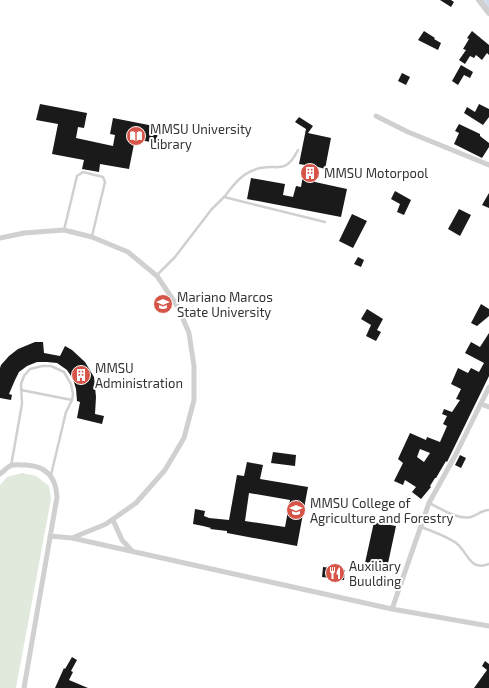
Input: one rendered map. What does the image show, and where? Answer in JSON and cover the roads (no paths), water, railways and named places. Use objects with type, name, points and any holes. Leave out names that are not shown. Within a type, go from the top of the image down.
[{"type":"street","points":[[479,0],[489,13]]},
{"type":"street","points":[[376,116],[408,132],[489,165]]},
{"type":"street","points":[[0,238],[24,233],[64,230],[92,237],[128,252],[157,276],[178,307],[189,333],[194,366],[194,400],[184,438],[165,470],[136,503],[106,524],[72,538]]},
{"type":"street","points":[[392,609],[429,503],[456,454],[489,386]]},
{"type":"street","points":[[481,404],[489,407]]},
{"type":"street","points":[[0,474],[11,466],[32,466],[41,469],[51,476],[56,486],[57,497],[24,688]]},
{"type":"street","points":[[113,520],[122,540],[132,551]]},
{"type":"street","points":[[50,536],[72,538],[392,609],[489,626]]},
{"type":"lane","points":[[157,276],[175,257],[211,210],[237,181],[246,174],[260,168],[284,167],[294,159],[298,150]]},
{"type":"lane","points":[[64,230],[77,176],[83,172],[103,177],[105,182],[92,237]]},
{"type":"lane","points":[[224,197],[325,222]]},
{"type":"lane","points":[[11,466],[22,404],[21,390],[24,376],[30,369],[42,366],[51,366],[64,372],[72,384],[73,394],[72,400],[66,412],[51,476]]},
{"type":"lane","points":[[21,390],[72,400]]},
{"type":"lane","points":[[429,503],[453,515],[465,518],[475,516],[485,510],[489,510]]},
{"type":"lane","points":[[421,527],[459,544],[468,559],[473,564],[481,567],[489,564]]},
{"type":"waterway","points":[[485,0],[489,5]]},
{"type":"place","name":"MMSU University Library","points":[[136,136]]},
{"type":"place","name":"MMSU Motorpool","points":[[310,173]]},
{"type":"place","name":"Mariano Marcos State University","points":[[163,304]]},
{"type":"place","name":"MMSU Administration","points":[[81,375]]},
{"type":"place","name":"MMSU College of Agriculture and Forestry","points":[[296,510]]},
{"type":"place","name":"Auxiliary Buulding","points":[[335,573]]}]
